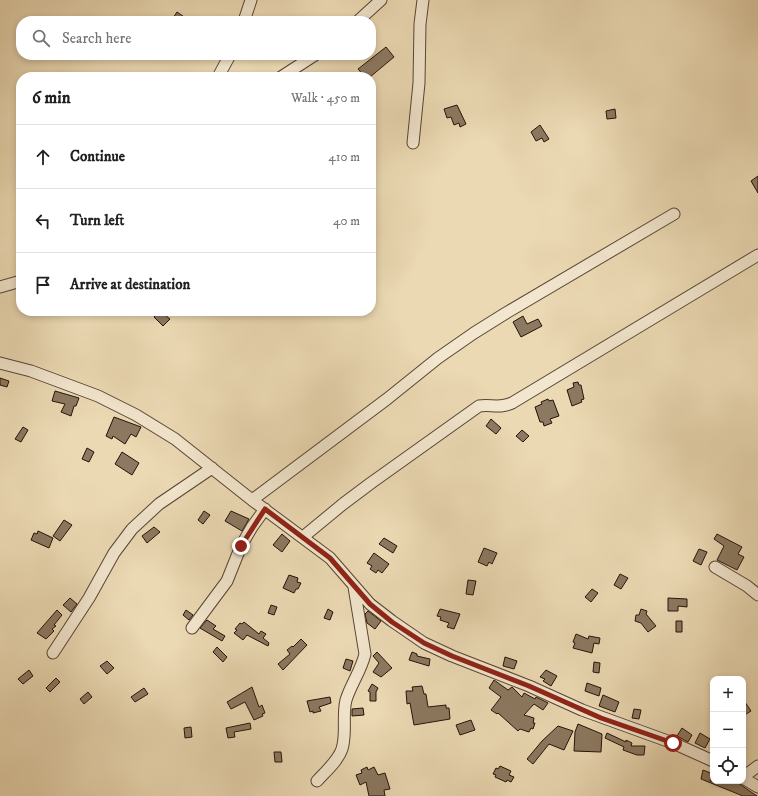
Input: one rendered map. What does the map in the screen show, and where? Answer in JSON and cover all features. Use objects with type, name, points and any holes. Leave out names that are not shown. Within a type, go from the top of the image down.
[{"type":"street","points":[[246,16],[251,0]]},
{"type":"street","points":[[363,16],[381,0]]},
{"type":"street","points":[[413,144],[419,83],[420,24],[423,0]]},
{"type":"street","points":[[221,72],[227,60]]},
{"type":"street","points":[[288,72],[306,60]]},
{"type":"street","points":[[252,500],[387,399],[438,358],[506,313],[674,214]]},
{"type":"street","points":[[303,537],[366,487],[479,406],[504,406],[512,403],[758,255]]},
{"type":"street","points":[[0,288],[16,282]]},
{"type":"street","points":[[0,363],[31,371],[98,396],[136,415],[175,439],[252,500],[330,558],[370,604],[392,622],[414,637],[434,648],[529,686],[601,718],[673,743],[710,760]]},
{"type":"street","points":[[53,654],[89,598],[114,553],[132,529],[159,504],[212,468]]},
{"type":"street","points":[[192,628],[227,581],[241,546],[265,509]]},
{"type":"street","points":[[715,567],[747,586],[758,595]]},
{"type":"street","points":[[318,781],[337,759],[342,749],[347,698],[363,664],[365,654],[354,587]]},
{"type":"street","points":[[746,775],[758,766]]},
{"type":"street","points":[[746,779],[758,787]]},
{"type":"building","points":[[177,12],[183,16],[174,16]]},
{"type":"building","points":[[386,47],[394,57],[376,72],[361,72],[358,69],[369,60],[376,60],[376,55]]},
{"type":"building","points":[[457,105],[466,124],[460,127],[459,123],[454,125],[451,117],[447,118],[444,109]]},
{"type":"building","points":[[615,109],[616,118],[607,119],[606,111]]},
{"type":"building","points":[[540,125],[549,139],[544,142],[542,138],[536,141],[531,132]]},
{"type":"building","points":[[758,176],[758,193],[751,181]]},
{"type":"building","points":[[166,316],[170,319],[163,326],[154,317]]},
{"type":"building","points":[[523,316],[527,324],[538,319],[542,326],[521,337],[513,322]]},
{"type":"building","points":[[0,378],[9,381],[7,387],[0,385]]},
{"type":"building","points":[[578,382],[579,385],[581,385],[584,399],[581,400],[582,402],[572,406],[567,390],[574,387],[573,383]]},
{"type":"building","points":[[55,391],[79,398],[76,406],[74,406],[71,416],[61,412],[65,404],[52,401]]},
{"type":"building","points":[[548,399],[549,401],[553,400],[559,416],[550,419],[552,423],[544,426],[543,422],[540,422],[535,407]]},
{"type":"building","points":[[114,417],[141,427],[136,437],[131,434],[125,444],[113,436],[112,439],[106,436]]},
{"type":"building","points":[[491,419],[501,428],[496,434],[486,426]]},
{"type":"building","points":[[23,427],[28,430],[21,442],[15,439]]},
{"type":"building","points":[[522,430],[529,436],[523,442],[516,436]]},
{"type":"building","points":[[87,448],[94,452],[89,462],[82,459]]},
{"type":"building","points":[[122,452],[139,463],[132,475],[115,464]]},
{"type":"building","points":[[204,511],[210,515],[203,524],[198,520]]},
{"type":"building","points":[[231,511],[249,519],[242,531],[225,521]]},
{"type":"building","points":[[64,520],[72,525],[60,541],[53,536]]},
{"type":"building","points":[[154,527],[160,532],[147,543],[142,536]]},
{"type":"building","points":[[38,531],[53,538],[49,548],[31,540],[34,533],[37,534]]},
{"type":"building","points":[[282,534],[290,541],[282,552],[273,545]]},
{"type":"building","points":[[717,534],[742,547],[738,554],[744,557],[737,570],[717,560],[724,546],[714,539]]},
{"type":"building","points":[[384,538],[397,546],[393,553],[379,544]]},
{"type":"building","points":[[484,548],[497,553],[492,564],[489,562],[487,566],[478,562]]},
{"type":"building","points":[[699,549],[707,552],[701,565],[693,561]]},
{"type":"building","points":[[374,553],[389,564],[382,573],[378,570],[376,573],[370,569],[372,566],[367,563]]},
{"type":"building","points":[[620,574],[628,578],[621,589],[614,585]]},
{"type":"building","points":[[289,575],[298,578],[297,582],[301,583],[294,593],[283,588]]},
{"type":"building","points":[[468,580],[476,581],[473,595],[466,594]]},
{"type":"building","points":[[592,589],[598,593],[591,602],[585,597]]},
{"type":"building","points":[[70,598],[77,604],[71,612],[63,605]]},
{"type":"building","points":[[668,598],[687,599],[687,607],[678,606],[678,611],[668,611]]},
{"type":"building","points":[[271,605],[277,607],[274,615],[268,613]]},
{"type":"building","points":[[328,609],[333,612],[330,620],[324,618]]},
{"type":"building","points":[[440,609],[460,614],[454,629],[447,627],[449,623],[440,620],[441,617],[437,616]]},
{"type":"building","points":[[641,609],[647,611],[646,614],[656,626],[648,632],[641,623],[635,621],[636,615],[639,615]]},
{"type":"building","points":[[57,610],[62,615],[54,625],[56,626],[52,629],[54,631],[46,639],[37,633]]},
{"type":"building","points":[[186,610],[193,615],[189,620],[183,615]]},
{"type":"building","points":[[368,611],[381,621],[375,629],[367,623],[365,614]]},
{"type":"building","points":[[207,620],[216,626],[213,629],[225,636],[222,641],[200,628]]},
{"type":"building","points":[[676,621],[682,621],[682,632],[676,632]]},
{"type":"building","points":[[244,622],[259,634],[261,631],[266,634],[263,638],[269,643],[268,646],[247,635],[243,640],[234,633],[237,630],[235,629],[240,623],[242,624]]},
{"type":"building","points":[[576,634],[588,639],[589,636],[600,638],[599,644],[594,643],[592,653],[573,648],[575,643],[573,642]]},
{"type":"building","points":[[301,639],[307,645],[283,670],[278,664],[290,654],[287,650],[292,646],[293,647]]},
{"type":"building","points":[[217,647],[227,657],[223,662],[213,652]]},
{"type":"building","points":[[377,652],[392,668],[381,677],[373,672],[379,663],[373,656]]},
{"type":"building","points":[[412,652],[417,654],[417,656],[430,659],[429,666],[409,660]]},
{"type":"building","points":[[505,657],[517,661],[514,669],[503,666]]},
{"type":"building","points":[[346,659],[353,661],[350,671],[343,668]]},
{"type":"building","points":[[107,661],[114,668],[107,674],[100,666]]},
{"type":"building","points":[[594,662],[600,663],[599,673],[593,672]]},
{"type":"building","points":[[29,670],[33,676],[23,684],[18,679]]},
{"type":"building","points":[[546,670],[557,676],[551,686],[543,681],[545,679],[540,677]]},
{"type":"building","points":[[56,678],[60,682],[50,692],[46,688]]},
{"type":"building","points":[[494,680],[508,690],[512,687],[522,697],[524,693],[535,699],[536,697],[548,703],[543,710],[534,704],[524,715],[534,718],[533,723],[535,723],[533,729],[531,728],[529,732],[520,729],[518,731],[498,713],[497,714],[491,710],[501,697],[489,688]]},
{"type":"building","points":[[587,683],[601,688],[599,696],[585,691]]},
{"type":"building","points":[[372,684],[378,688],[376,692],[376,701],[370,701],[370,692],[368,691]]},
{"type":"building","points":[[422,686],[424,694],[426,694],[428,707],[446,705],[446,708],[449,708],[450,719],[414,725],[410,703],[407,704],[406,691],[413,691],[412,687]]},
{"type":"building","points":[[252,687],[259,707],[262,705],[265,713],[262,714],[263,716],[254,720],[245,702],[231,709],[227,702]]},
{"type":"building","points":[[144,688],[148,694],[135,702],[131,697]]},
{"type":"building","points":[[88,692],[92,697],[84,704],[80,699]]},
{"type":"building","points":[[603,695],[619,702],[615,712],[599,706]]},
{"type":"building","points":[[330,697],[331,703],[319,707],[321,711],[313,713],[313,711],[310,712],[307,701]]},
{"type":"building","points":[[746,704],[751,711],[746,714]]},
{"type":"building","points":[[363,708],[364,715],[352,716],[352,709]]},
{"type":"building","points":[[634,709],[641,710],[639,719],[632,718]]},
{"type":"building","points":[[471,720],[475,730],[460,735],[456,725]]},
{"type":"building","points":[[250,723],[251,729],[234,732],[235,737],[228,738],[226,728]]},
{"type":"building","points":[[578,724],[602,734],[601,752],[574,751],[575,732]]},
{"type":"building","points":[[558,726],[573,731],[564,750],[549,744],[533,764],[527,759],[542,741]]},
{"type":"building","points":[[191,727],[192,737],[185,738],[184,728]]},
{"type":"building","points":[[682,728],[692,735],[688,742],[677,736]]},
{"type":"building","points":[[607,733],[626,742],[626,740],[632,743],[631,746],[645,746],[644,755],[637,755],[623,750],[624,747],[605,738]]},
{"type":"building","points":[[700,733],[710,739],[705,748],[695,743]]},
{"type":"building","points":[[274,752],[281,752],[282,762],[275,762]]},
{"type":"building","points":[[500,766],[511,771],[509,775],[514,777],[511,782],[507,780],[506,782],[495,777],[496,775],[493,774],[496,768],[498,769]]},
{"type":"building","points":[[367,767],[368,770],[374,767],[378,775],[385,773],[390,789],[384,790],[385,796],[369,796],[366,782],[360,785],[356,775],[362,773],[361,770]]},
{"type":"building","points":[[703,770],[710,773],[710,783],[701,779]]},
{"type":"building","points":[[713,784],[739,784],[757,796],[743,796]]},
{"type":"route","points":[[241,546],[265,509],[330,558],[370,604],[392,622],[424,643],[452,656],[529,686],[601,718],[673,743]]}]
